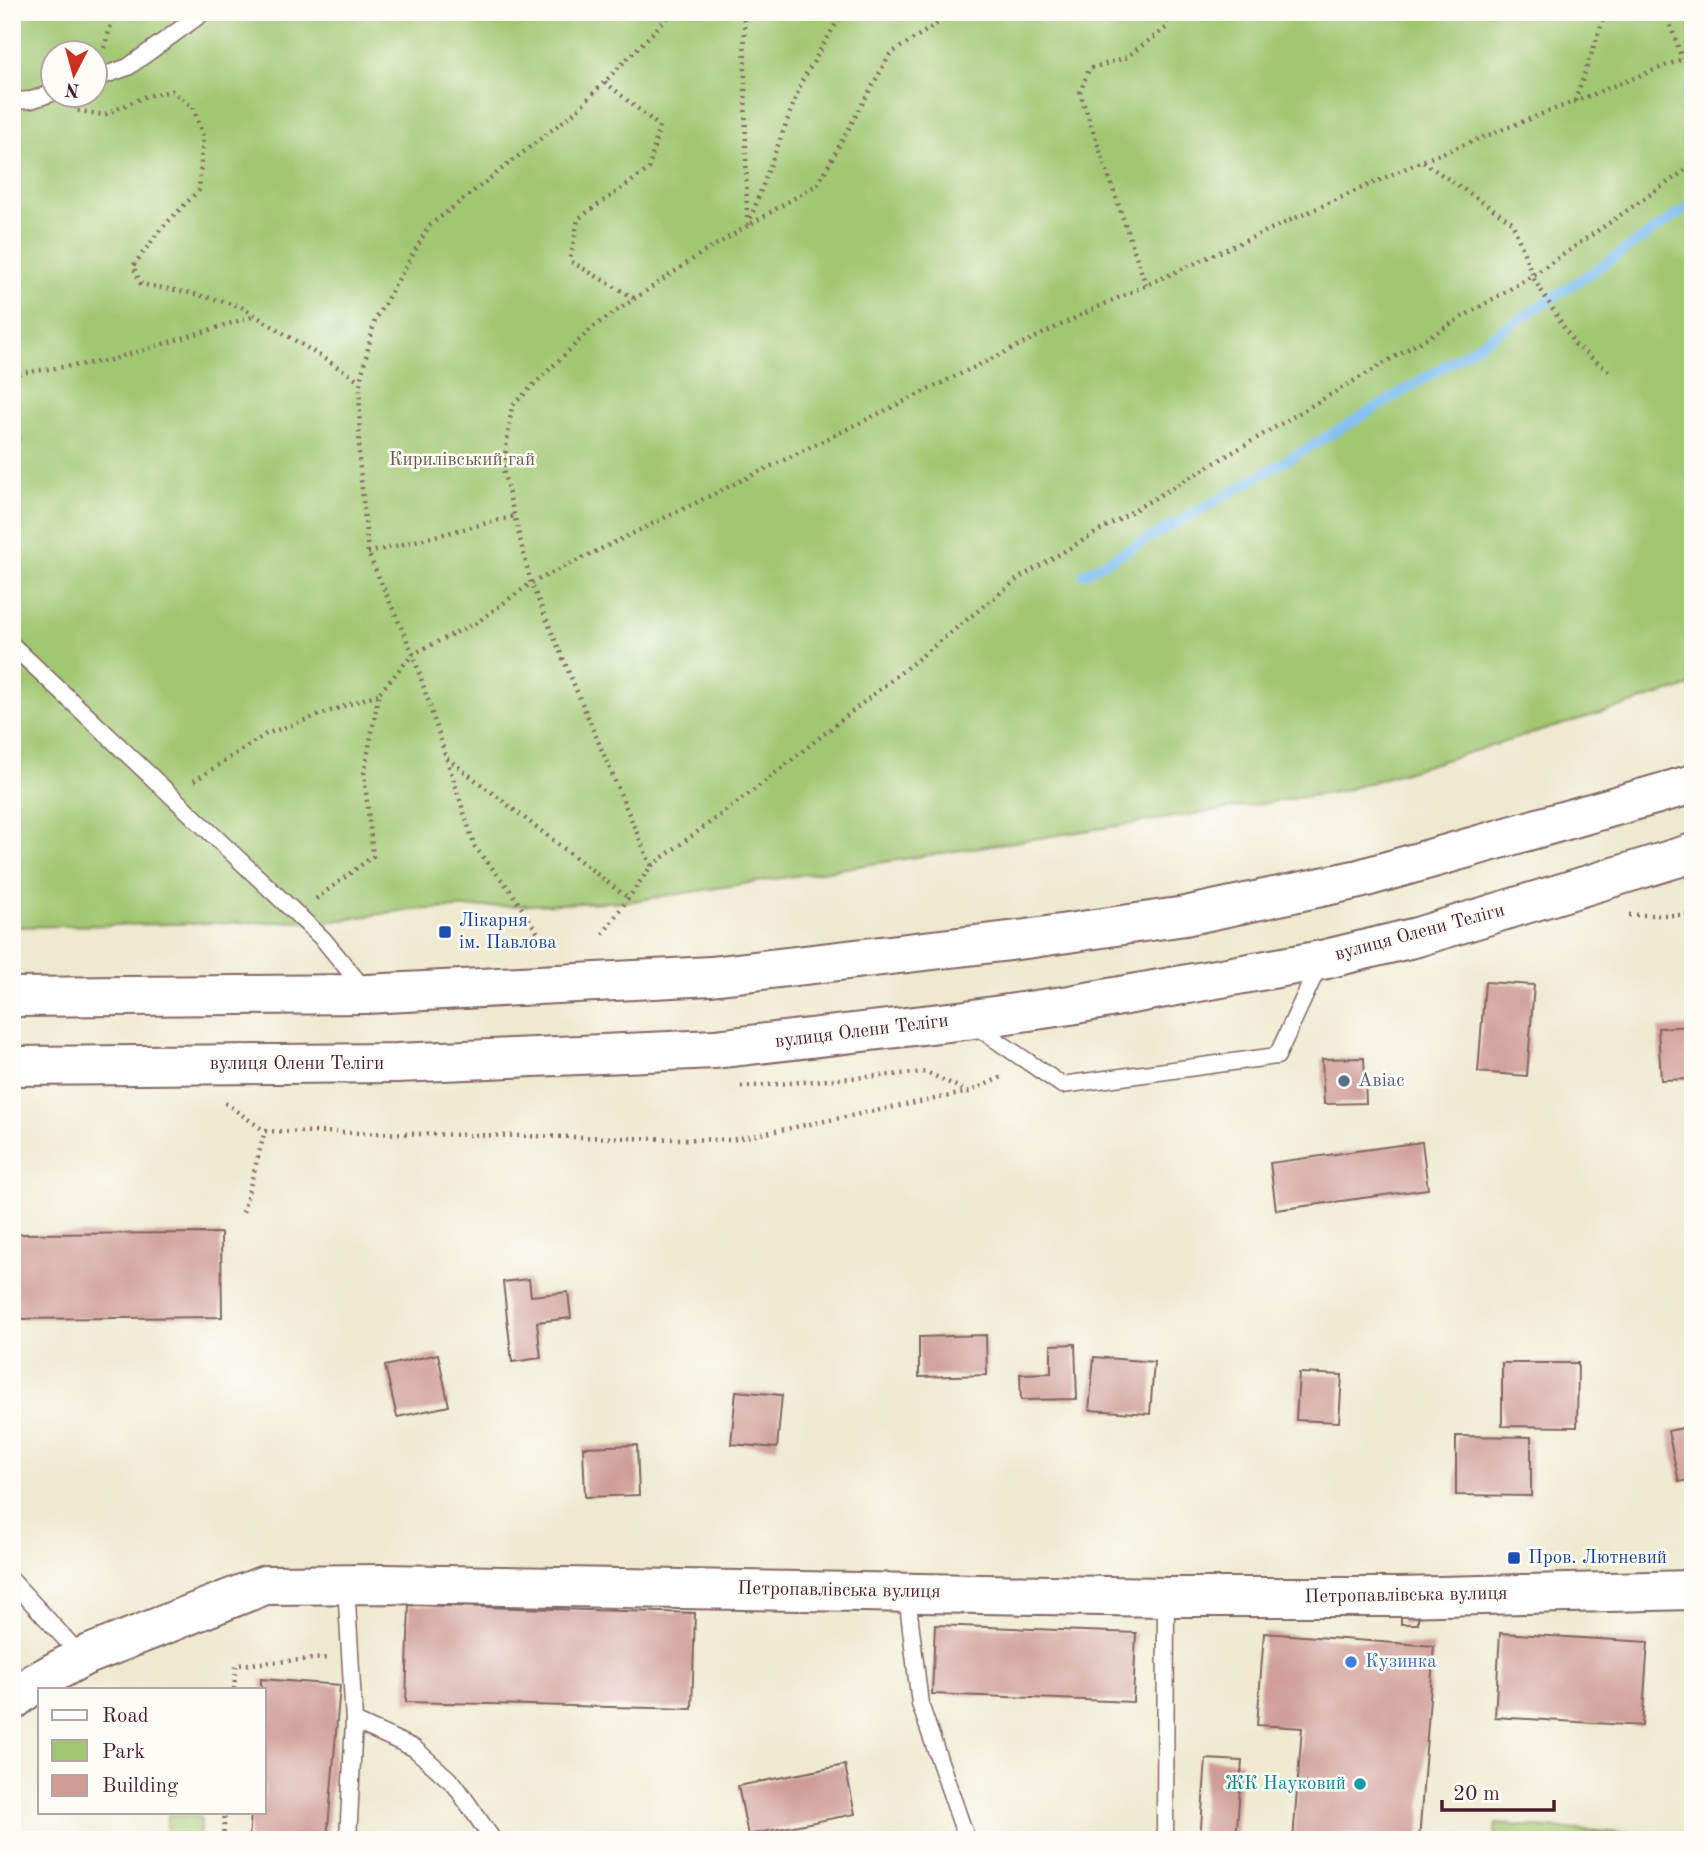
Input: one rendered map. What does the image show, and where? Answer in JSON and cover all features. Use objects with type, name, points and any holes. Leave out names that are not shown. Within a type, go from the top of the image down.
[{"type":"main road","points":[[12,997],[367,994],[711,976],[1026,939],[1185,915],[1359,879],[1693,784]]},
{"type":"main road","name":"вулиця Олени Теліги","points":[[12,1066],[397,1063],[701,1049],[966,1020],[1070,1005],[1322,960],[1417,937],[1693,853]]},
{"type":"main road","name":"Петропавлівська вулиця","points":[[12,1701],[35,1683],[82,1657],[265,1585],[908,1591],[1166,1597],[1398,1597],[1693,1590]]},
{"type":"lane","points":[[108,74],[128,67],[204,12]]},
{"type":"lane","points":[[12,101],[38,98]]},
{"type":"lane","points":[[12,645],[323,939],[367,994]]},
{"type":"lane","points":[[966,1020],[1062,1085],[1277,1056],[1322,960]]},
{"type":"lane","points":[[12,1581],[82,1657]]},
{"type":"lane","points":[[346,1584],[354,1721],[348,1840]]},
{"type":"lane","points":[[908,1591],[920,1704],[967,1840]]},
{"type":"lane","points":[[1165,1840],[1166,1597]]},
{"type":"lane","points":[[354,1721],[414,1748],[455,1785],[493,1840]]},
{"type":"path","points":[[107,38],[115,12]]},
{"type":"path","points":[[541,937],[510,890],[475,846],[413,654],[368,553],[359,458],[360,381],[375,320],[429,226],[576,111],[673,12]]},
{"type":"path","points":[[744,12],[747,226]]},
{"type":"path","points":[[747,226],[802,81],[843,12]]},
{"type":"path","points":[[651,866],[531,583],[503,470],[512,406],[593,327],[702,253],[818,184],[890,54],[955,12]]},
{"type":"path","points":[[1146,285],[1080,93],[1088,69],[1125,58],[1166,28],[1169,12]]},
{"type":"path","points":[[1575,102],[1606,12]]},
{"type":"path","points":[[1666,12],[1682,60]]},
{"type":"path","points":[[171,796],[266,734],[379,693],[413,654],[479,621],[531,583],[1146,285],[1422,161],[1693,55]]},
{"type":"path","points":[[605,82],[659,126],[649,169],[578,219],[570,261],[634,299]]},
{"type":"path","points":[[75,108],[74,110],[104,115],[146,96],[172,91],[193,107],[203,136],[198,190],[160,230],[133,266],[141,284],[240,306],[360,381]]},
{"type":"path","points":[[1422,161],[1512,222],[1533,278],[1575,345],[1610,372]]},
{"type":"path","points":[[603,934],[651,866],[754,790],[1020,578],[1533,278],[1693,165]]},
{"type":"path","points":[[12,374],[107,360],[256,316]]},
{"type":"path","points":[[368,553],[515,516]]},
{"type":"path","points":[[296,914],[373,856],[365,774],[379,693]]},
{"type":"path","points":[[446,758],[629,898]]},
{"type":"path","points":[[1626,915],[1693,915]]},
{"type":"path","points":[[223,1102],[265,1131],[731,1140],[969,1092],[1032,1064]]},
{"type":"path","points":[[243,1212],[265,1131]]},
{"type":"path","points":[[234,1688],[236,1665],[350,1656]]},
{"type":"path","points":[[223,1840],[225,1814]]},
{"type":"green space","name":"Кирилівський гай","points":[[12,12],[1693,12],[1693,685],[1342,791],[633,901],[406,910],[334,921],[12,927]]},
{"type":"green space","points":[[168,1815],[201,1818],[199,1840],[166,1840]]},
{"type":"green space","points":[[1496,1824],[1635,1834],[1635,1840],[1494,1840]]},
{"type":"building","points":[[12,433],[20,434],[14,473],[12,473]]},
{"type":"building","points":[[1485,982],[1534,985],[1527,1076],[1478,1072]]},
{"type":"building","points":[[1693,1026],[1693,1079],[1661,1080],[1658,1028]]},
{"type":"building","name":"Авіас","points":[[1364,1058],[1366,1103],[1324,1104],[1322,1059]]},
{"type":"building","points":[[1422,1142],[1428,1189],[1276,1210],[1270,1163]]},
{"type":"building","points":[[221,1233],[222,1317],[12,1319],[12,1234]]},
{"type":"building","points":[[529,1279],[531,1296],[568,1292],[571,1318],[537,1322],[541,1358],[512,1362],[503,1282]]},
{"type":"building","points":[[986,1335],[987,1375],[919,1377],[919,1337]]},
{"type":"building","points":[[1075,1344],[1077,1399],[1021,1400],[1020,1374],[1051,1373],[1051,1345]]},
{"type":"building","points":[[438,1354],[449,1406],[397,1417],[385,1366]]},
{"type":"building","points":[[1094,1357],[1154,1362],[1150,1414],[1089,1410]]},
{"type":"building","points":[[1502,1363],[1578,1363],[1577,1427],[1502,1426]]},
{"type":"building","points":[[1299,1373],[1342,1375],[1339,1422],[1296,1420]]},
{"type":"building","points":[[736,1391],[782,1395],[777,1448],[731,1444]]},
{"type":"building","points":[[1693,1426],[1693,1479],[1679,1482],[1668,1431]]},
{"type":"building","points":[[1456,1436],[1531,1437],[1531,1496],[1456,1495]]},
{"type":"building","points":[[637,1445],[639,1495],[585,1497],[583,1447]]},
{"type":"building","points":[[409,1605],[695,1613],[692,1709],[406,1702]]},
{"type":"building","points":[[1401,1612],[1418,1612],[1418,1624],[1401,1624]]},
{"type":"building","points":[[935,1625],[1136,1633],[1133,1702],[932,1694]]},
{"type":"building","name":"ЖК Науковий","points":[[1264,1633],[1434,1646],[1419,1840],[1293,1840],[1302,1728],[1257,1725]]},
{"type":"building","points":[[1500,1633],[1648,1642],[1642,1726],[1495,1717]]},
{"type":"building","points":[[261,1679],[340,1685],[327,1840],[249,1840],[251,1814],[266,1814],[266,1688],[261,1688]]},
{"type":"building","points":[[1206,1759],[1242,1761],[1236,1840],[1200,1840]]},
{"type":"building","points":[[845,1765],[855,1814],[748,1835],[738,1786]]},
{"type":"building","points":[[12,1836],[41,1838],[12,1840]]},
{"type":"waterway","points":[[1084,574],[1317,443],[1469,351],[1693,204]]},
{"type":"place","name":"Лікарня ім. Павлова","points":[[445,932]]},
{"type":"place","name":"Авіас","points":[[1344,1081]]},
{"type":"place","name":"Пров. Лютневий","points":[[1514,1558]]},
{"type":"place","name":"Кузинка","points":[[1351,1662]]},
{"type":"place","name":"ЖК Науковий","points":[[1360,1784]]}]
